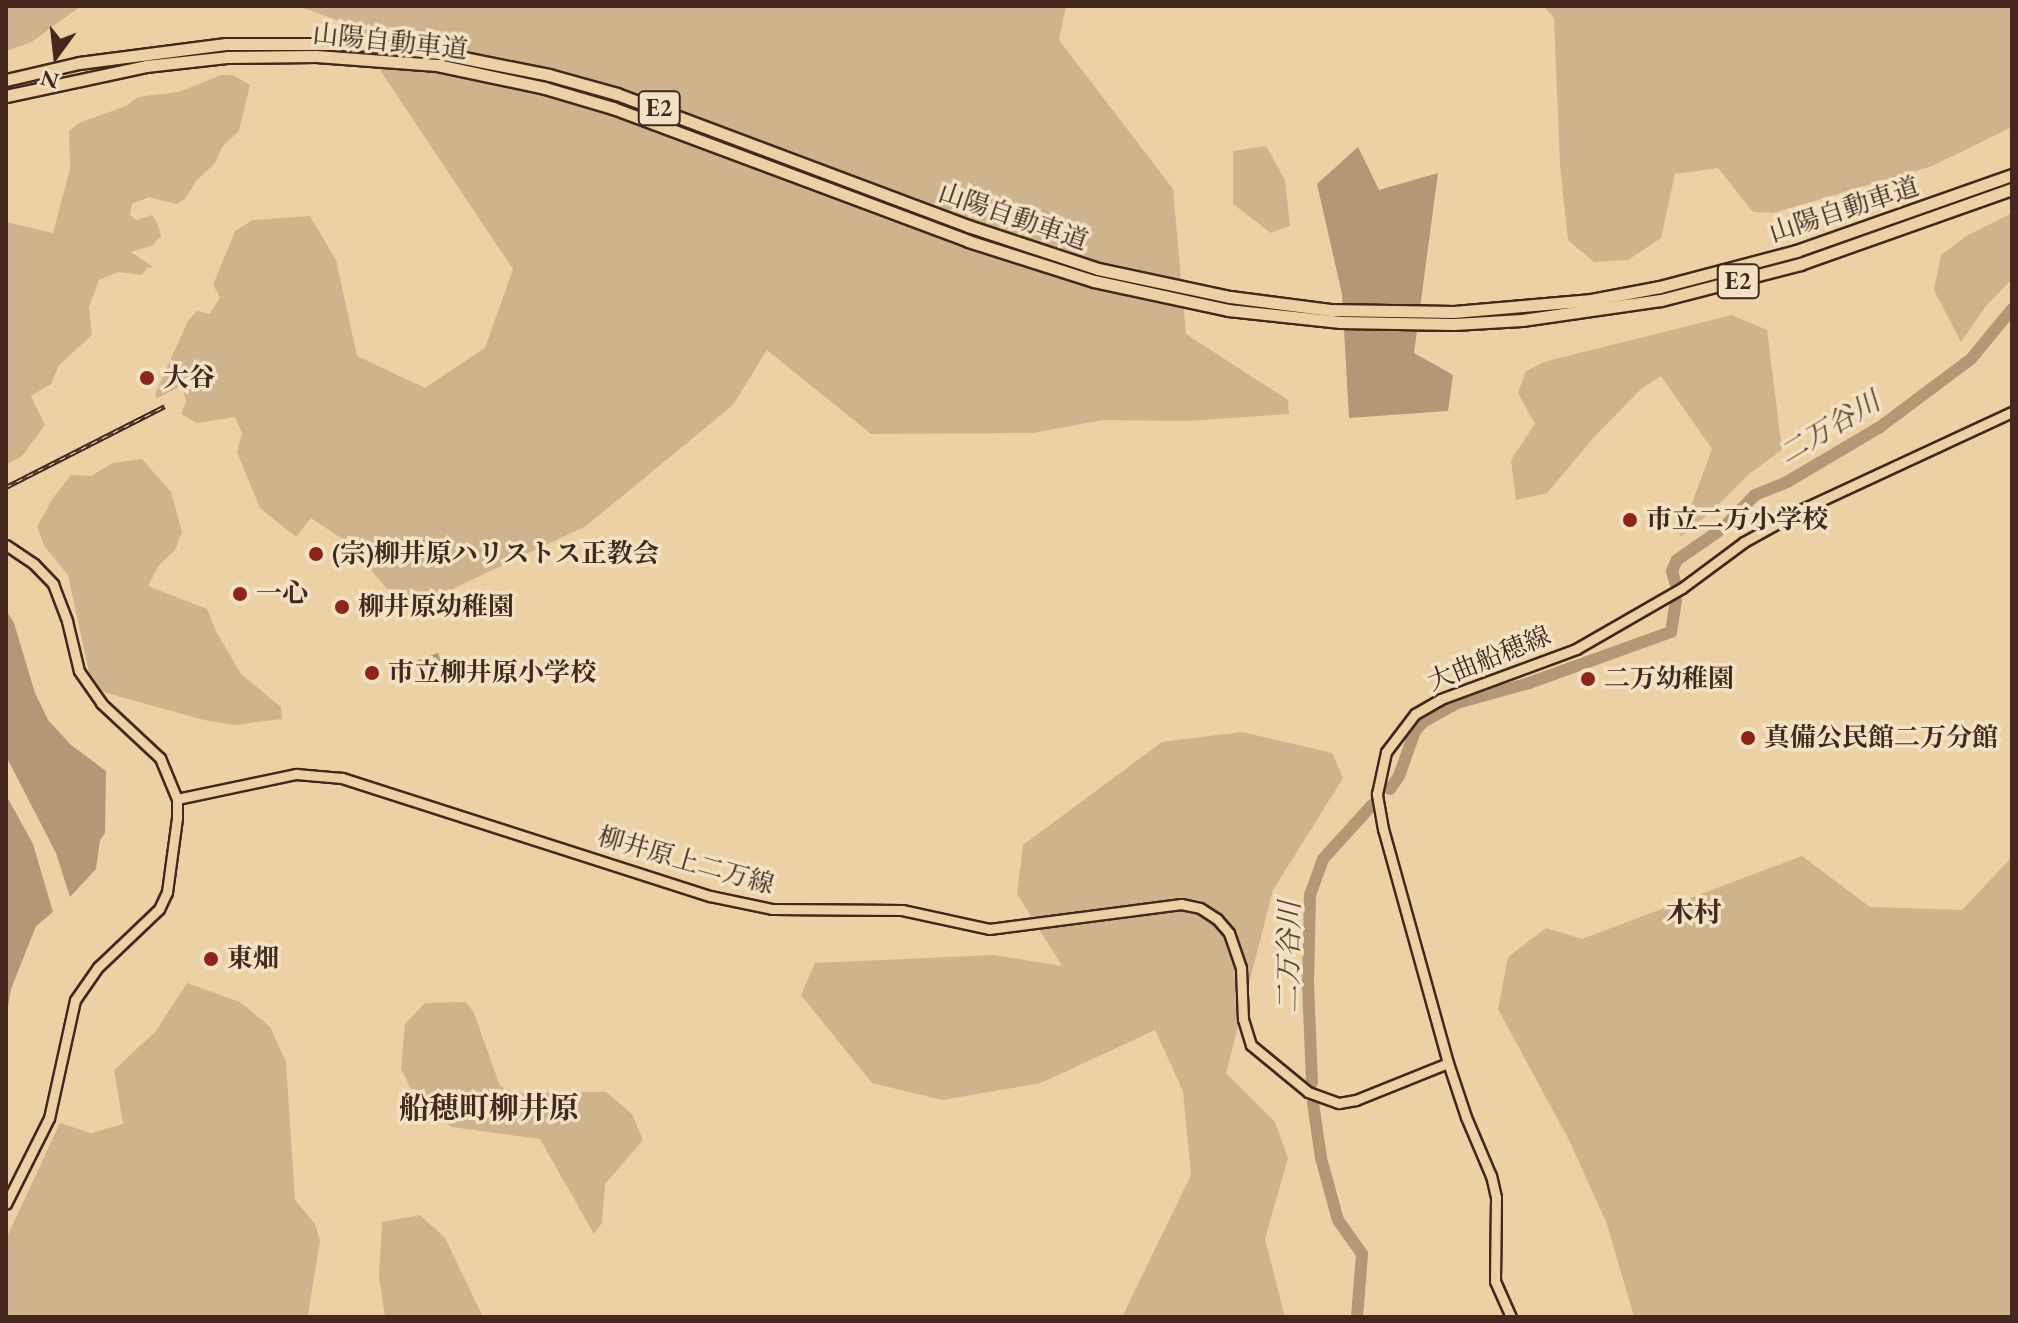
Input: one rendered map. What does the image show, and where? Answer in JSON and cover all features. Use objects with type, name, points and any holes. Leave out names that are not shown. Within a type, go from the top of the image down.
[{"type":"highway","name":"山陽自動車道","points":[[6,80],[79,63],[226,44],[359,44],[488,61],[617,94],[1035,250],[1163,285],[1290,312]]},
{"type":"highway","name":"山陽自動車道","points":[[6,96],[133,68],[227,57],[344,57],[437,65],[545,88],[613,108],[968,241],[1094,281],[1161,298],[1290,312],[1454,318],[1592,313],[1675,297],[1800,264],[2012,189]]},
{"type":"highway","name":"山陽自動車道","points":[[1454,318],[1591,300],[1728,271],[1869,227],[2012,175]]},
{"type":"main road","name":"大曲船穂線","points":[[1511,1317],[1495,1281],[1492,1266],[1497,1217],[1491,1176],[1448,1063],[1379,810],[1378,780],[1386,752],[1415,714],[1441,699],[1576,649],[1682,588],[1744,542],[1805,508],[2012,412]]},
{"type":"main road","points":[[6,545],[34,564],[53,584],[67,621],[79,671],[89,689],[160,758],[177,799],[175,844],[167,892],[152,917],[98,967],[75,1000],[49,1118],[6,1204]]},
{"type":"main road","name":"柳井原上二万線","points":[[177,799],[296,774],[342,778],[710,896],[772,909],[902,910],[989,929],[1181,904],[1200,908],[1217,919],[1229,933],[1241,968],[1245,1032],[1251,1045],[1269,1063],[1308,1092],[1339,1103],[1356,1100],[1448,1063]]},
{"type":"shaded area","points":[[6,6],[81,6],[30,43],[6,51]]},
{"type":"shaded area","points":[[298,6],[1066,6],[1059,40],[1173,189],[1186,334],[1288,400],[1289,414],[1186,421],[1103,420],[1033,433],[871,434],[767,350],[733,405],[586,526],[429,600],[394,597],[347,542],[311,518],[296,537],[260,508],[237,452],[242,433],[235,417],[197,423],[181,414],[186,401],[182,385],[156,399],[156,392],[188,321],[197,311],[210,314],[220,297],[213,285],[235,231],[253,220],[310,216],[336,260],[357,356],[425,388],[485,348],[513,269],[350,25]]},
{"type":"shaded area","points":[[1543,6],[2012,6],[2012,127],[1932,166],[1774,213],[1753,212],[1718,168],[1675,174],[1661,238],[1628,260],[1594,262],[1568,240],[1560,165],[1554,18]]},
{"type":"shaded area","points":[[221,75],[233,75],[250,85],[239,131],[223,146],[215,163],[196,181],[185,199],[176,204],[149,197],[132,204],[130,215],[136,220],[152,215],[157,222],[161,236],[153,245],[131,252],[153,267],[147,268],[142,275],[118,272],[99,280],[89,307],[92,335],[59,365],[51,384],[31,396],[45,425],[22,456],[6,465],[6,222],[53,233],[70,169],[69,131],[79,123],[126,106],[138,97],[179,92]]},
{"type":"shaded area","points":[[1266,146],[1285,180],[1290,226],[1271,233],[1233,204],[1233,151]]},
{"type":"shaded area","points":[[1358,147],[1379,190],[1438,173],[1414,353],[1453,375],[1448,411],[1349,418],[1342,294],[1317,184]]},
{"type":"shaded area","points":[[2012,213],[2012,279],[1986,306],[1961,342],[1934,290],[1941,255],[1968,235]]},
{"type":"shaded area","points":[[1732,315],[1767,330],[1782,450],[1749,474],[1710,513],[1679,538],[1712,449],[1661,376],[1641,389],[1595,436],[1547,493],[1516,500],[1511,460],[1535,424],[1518,393],[1526,371],[1547,361]]},
{"type":"shaded area","points":[[142,459],[171,492],[182,532],[175,550],[159,565],[148,586],[207,609],[241,674],[281,707],[282,719],[235,725],[204,720],[103,692],[89,672],[68,575],[45,547],[37,527],[53,498],[71,475],[91,476],[113,463]]},
{"type":"shaded area","points":[[6,610],[14,623],[35,693],[48,720],[71,745],[106,771],[105,833],[100,840],[96,869],[70,897],[56,853],[6,756]]},
{"type":"shaded area","points":[[438,653],[441,662],[421,675],[416,661]]},
{"type":"shaded area","points":[[1242,732],[1332,753],[1343,778],[1273,890],[1226,1073],[1275,1122],[1288,1158],[1265,1239],[1285,1317],[1122,1317],[1191,1175],[1183,1091],[1155,1030],[1041,1083],[942,1100],[872,1083],[801,995],[815,963],[994,955],[1062,966],[1017,894],[1023,845],[1162,742]]},
{"type":"shaded area","points":[[6,795],[33,844],[53,912],[36,926],[11,989],[6,1018]]},
{"type":"shaded area","points":[[1802,856],[1870,907],[1962,910],[2012,857],[2012,1317],[1634,1317],[1607,1224],[1569,1140],[1498,1009],[1508,957],[1546,928],[1582,939]]},
{"type":"shaded area","points":[[187,983],[240,1002],[270,1027],[286,1062],[295,1200],[315,1224],[320,1241],[308,1315],[6,1317],[6,1239],[60,1123],[91,1133],[123,1124],[114,1070],[156,1031]]},
{"type":"shaded area","points":[[466,1002],[474,1013],[500,1086],[516,1093],[606,1092],[632,1114],[643,1140],[605,1184],[602,1223],[594,1234],[540,1139],[452,1127],[422,1111],[401,1069],[405,1024],[425,1003]]},
{"type":"shaded area","points":[[420,1215],[445,1238],[483,1317],[385,1317],[379,1276],[382,1222]]},
{"type":"waterway","name":"二万谷川","points":[[1675,582],[1672,571],[1677,560],[1723,528],[1755,495],[1787,482],[1880,427],[1971,359],[2012,309]]},
{"type":"waterway","name":"二万谷川","points":[[1390,789],[1399,776],[1415,731],[1423,722],[1457,703],[1529,683],[1671,632],[1676,600]]},
{"type":"waterway","name":"二万谷川","points":[[1312,1083],[1308,984],[1310,895],[1323,859],[1372,805]]},
{"type":"waterway","name":"二万谷川","points":[[1313,1103],[1321,1158],[1338,1220],[1362,1254],[1357,1317]]},
{"type":"railway","points":[[6,487],[165,406]]},
{"type":"place","name":"大谷","points":[[147,378]]},
{"type":"place","name":"市立二万小学校","points":[[1630,520]]},
{"type":"place","name":"(宗)柳井原ハリストス正教会","points":[[316,554]]},
{"type":"place","name":"一心","points":[[240,594]]},
{"type":"place","name":"柳井原幼稚園","points":[[342,607]]},
{"type":"place","name":"市立柳井原小学校","points":[[372,673]]},
{"type":"place","name":"二万幼稚園","points":[[1588,679]]},
{"type":"place","name":"真備公民館二万分館","points":[[1748,738]]},
{"type":"place","name":"東畑","points":[[211,959]]},
{"type":"district","name":"木村","points":[[1694,912]]},
{"type":"district","name":"船穂町柳井原","points":[[489,1108]]}]
